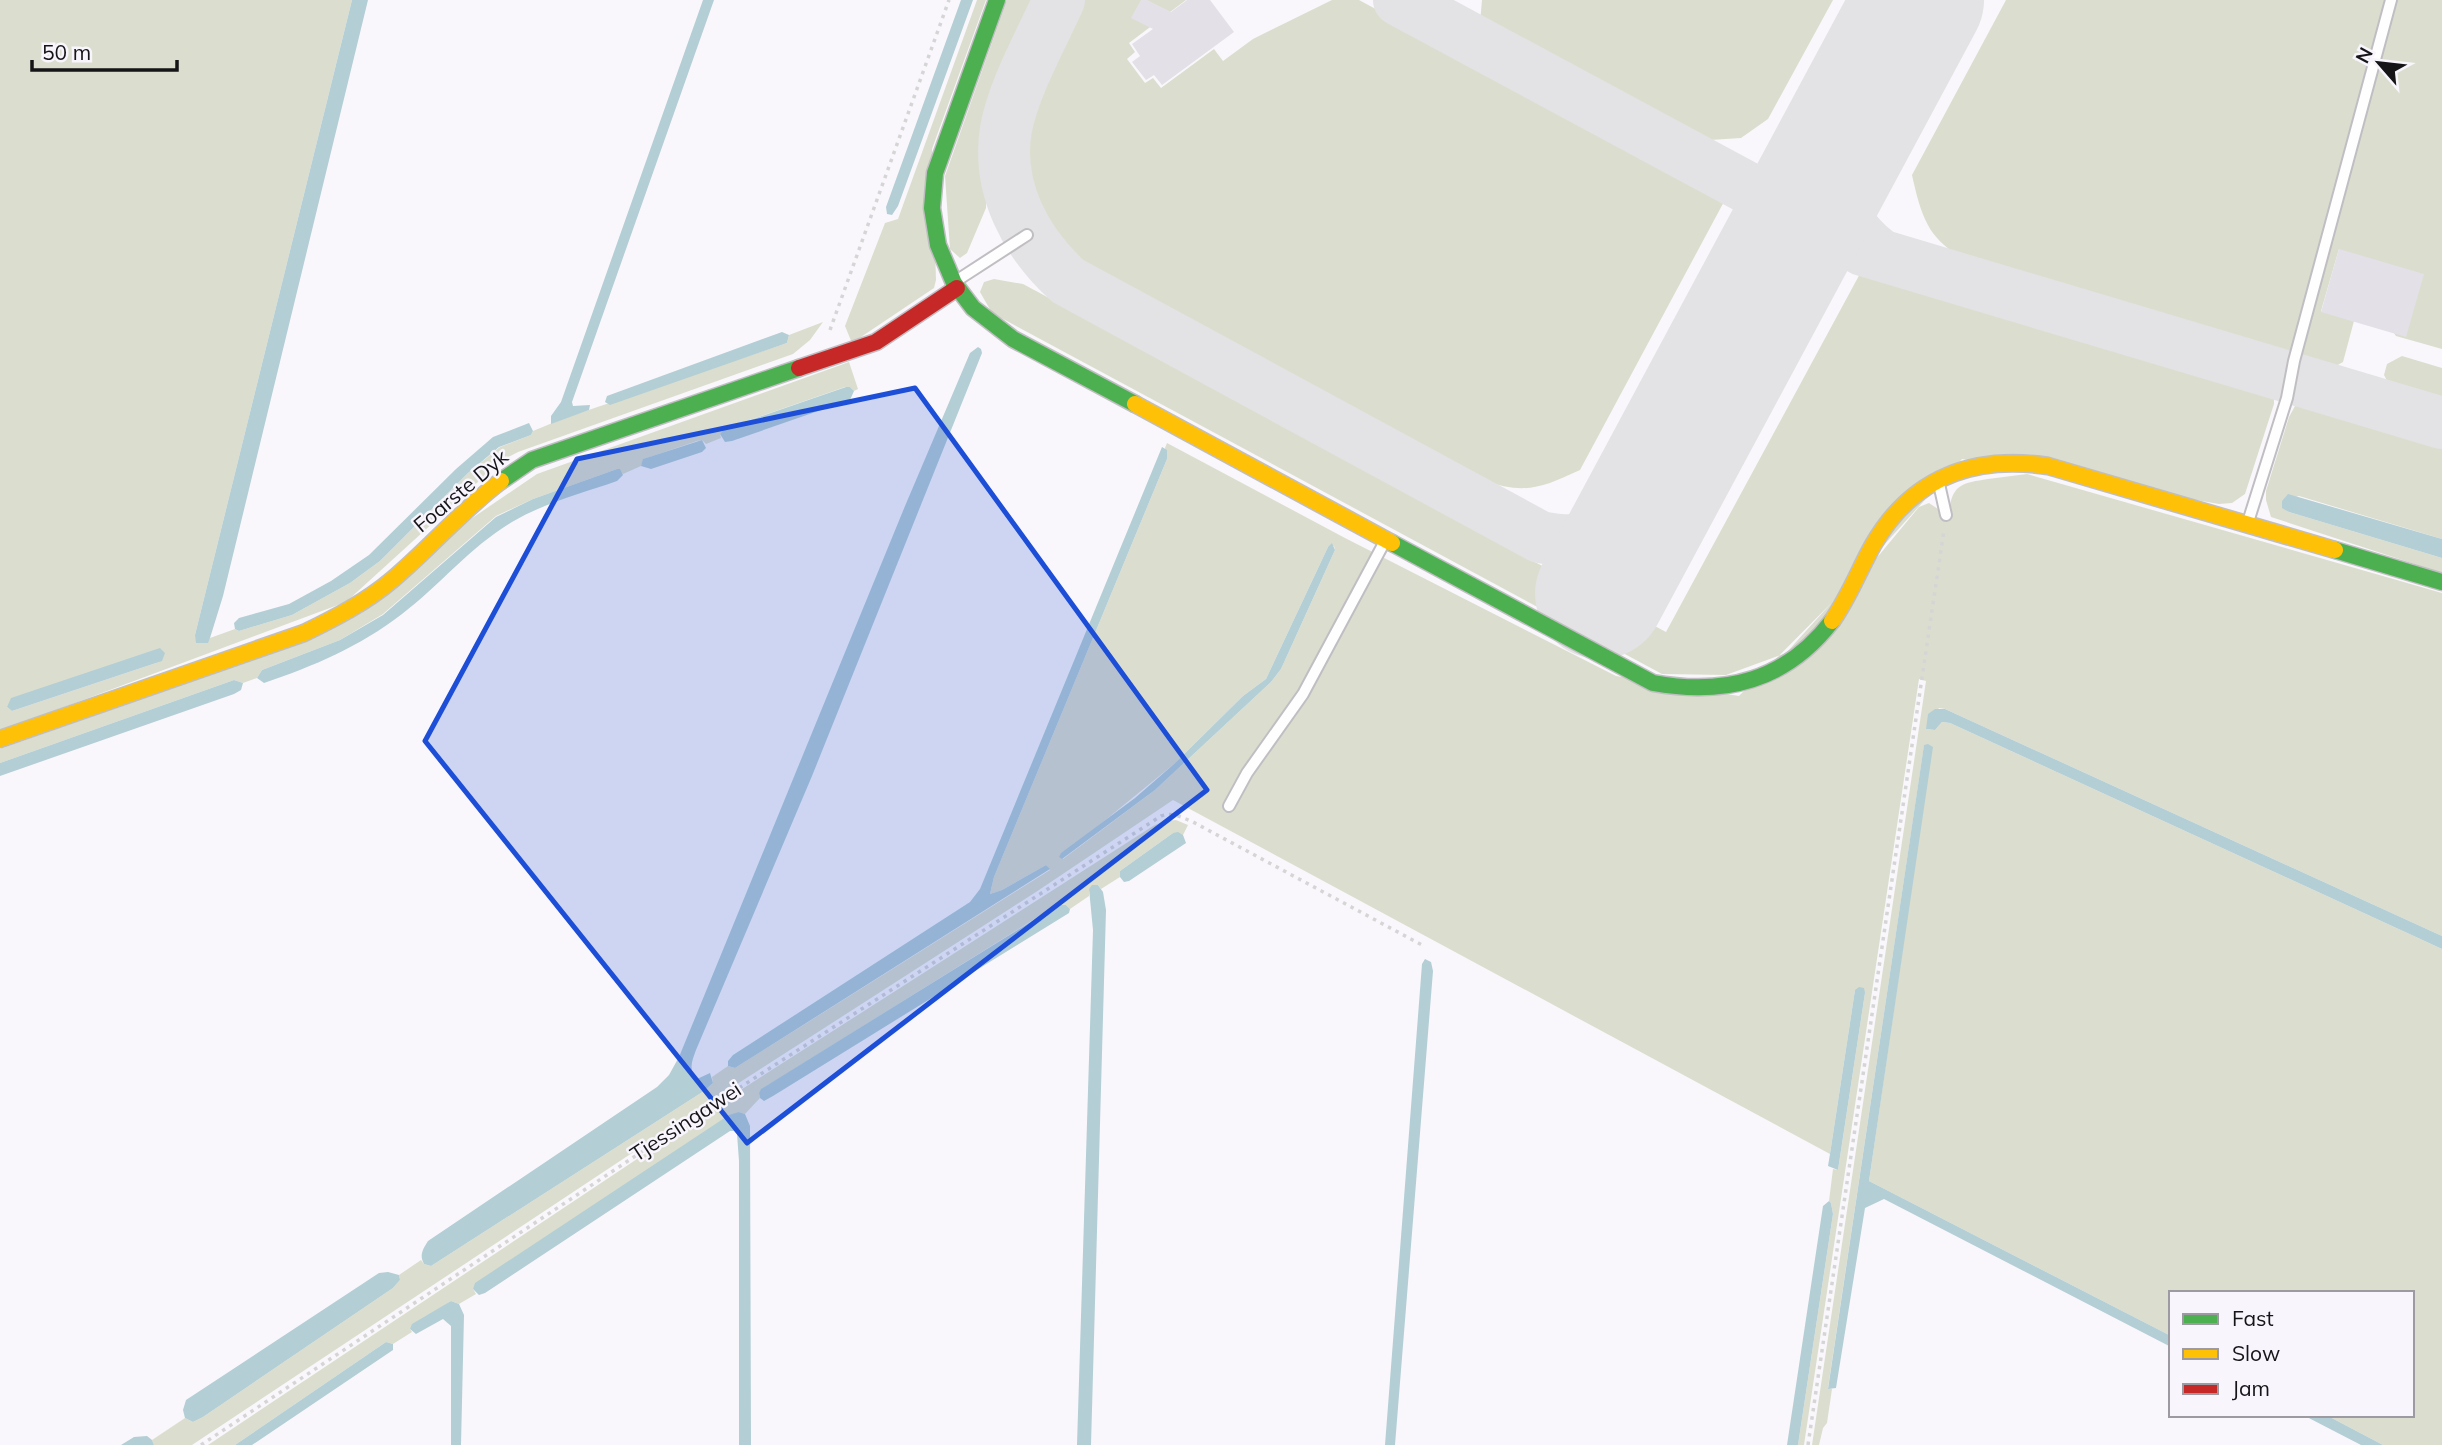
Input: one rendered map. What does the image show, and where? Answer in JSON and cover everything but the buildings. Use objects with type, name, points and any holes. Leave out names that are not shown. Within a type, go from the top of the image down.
[{"type":"street","points":[[997,0],[935,173],[932,208],[939,245],[956,285],[979,313],[1013,339],[1385,541],[1653,682],[1684,689],[1724,688],[1779,670],[1818,640],[1838,611],[1886,524],[1910,499],[1937,480],[1980,464],[1999,461],[2029,462],[2442,582]]},
{"type":"street","name":"Foarste Dyk","points":[[0,739],[304,633],[366,599],[403,570],[478,499],[532,460],[876,342],[956,285]]},
{"type":"lane","points":[[2247,524],[2287,398],[2391,0]]},
{"type":"lane","points":[[956,285],[1027,235]]},
{"type":"lane","points":[[1937,480],[1946,515]]},
{"type":"lane","points":[[1229,806],[1247,773],[1303,694],[1385,541]]},
{"type":"path","points":[[815,362],[827,337],[949,0]]},
{"type":"path","points":[[1808,1445],[1946,515]]},
{"type":"path","name":"Tjessingawei","points":[[201,1445],[534,1222],[1161,816],[1169,813],[1178,815],[1422,945]]},
{"type":"highlighted area","points":[[915,388],[1207,790],[747,1143],[425,741],[577,459]]},
{"type":"green space","points":[[0,0],[352,0],[195,635],[207,643],[210,638],[235,629],[239,631],[292,615],[350,583],[380,561],[468,473],[500,447],[562,419],[787,343],[789,335],[823,322],[810,340],[793,354],[518,452],[501,461],[346,602],[0,731]],"holes":[[[162,661],[12,711],[7,707]]]},
{"type":"green space","points":[[977,0],[986,0],[932,149],[936,280],[934,288],[852,343],[845,326],[885,223],[898,219]]},
{"type":"green space","points":[[1007,0],[1040,0],[1005,79],[991,119],[986,208],[967,253],[960,258],[950,249],[945,176]]},
{"type":"green space","points":[[1080,0],[1186,0],[1129,43],[1135,52],[1127,59],[1145,83],[1153,78],[1161,88],[1214,49],[1223,61],[1253,39],[1332,0],[1359,0],[1726,198],[1580,470],[1532,487],[1510,487],[1482,480],[1086,266],[1056,233],[1037,202],[1029,170],[1029,138],[1036,105]]},
{"type":"green space","points":[[1482,0],[1833,0],[1768,119],[1741,138],[1710,140],[1687,134],[1480,23]]},
{"type":"green space","points":[[2006,0],[2386,0],[2288,360],[1977,266],[1949,249],[1931,231],[1920,207],[1912,175]]},
{"type":"green space","points":[[2397,0],[2442,0],[2442,349],[2396,336],[2339,249],[2321,311],[2354,321],[2343,362],[2327,371],[2300,363]]},
{"type":"green space","points":[[1867,269],[2269,391],[2274,397],[2274,404],[2245,494],[2232,503],[2219,504],[1962,459],[1786,653],[1726,675],[1662,674],[992,313],[980,292],[984,282],[994,279],[1023,284],[1534,558],[1533,561],[1666,632],[1862,270]]},
{"type":"green space","points":[[2402,356],[2442,368],[2442,405],[2392,390],[2384,375],[2387,364]]},
{"type":"green space","points":[[849,362],[858,389],[854,391],[845,387],[724,429],[720,434],[721,438],[706,444],[702,440],[697,441],[644,459],[641,466],[623,474],[617,469],[533,499],[496,516],[383,614],[340,640],[262,670],[257,678],[243,683],[234,680],[0,763],[0,749],[308,640],[462,525],[537,474]]},
{"type":"green space","points":[[2302,402],[2442,443],[2442,539],[2299,496],[2282,501],[2282,507],[2289,512],[2442,558],[2442,573],[2271,517],[2266,491],[2289,417],[2295,406]]},
{"type":"green space","points":[[1167,443],[1345,538],[1616,676],[1739,696],[1880,554],[1919,507],[1929,503],[1938,509],[1942,518],[1949,515],[1952,497],[1959,487],[1988,479],[2027,474],[2442,593],[2442,936],[1945,709],[1939,708],[1926,729],[1935,730],[1942,722],[1950,723],[2442,949],[2442,1445],[2383,1445],[2330,1417],[2414,1417],[2414,1291],[2169,1291],[2169,1335],[1869,1181],[1932,747],[1924,746],[1828,1388],[1832,1389],[1827,1423],[1819,1445],[1812,1445],[1926,681],[1919,679],[1804,1445],[1798,1445],[1833,1214],[1829,1201],[1833,1169],[1838,1170],[1865,993],[1855,990],[1830,1154],[1173,800],[1036,892],[706,1104],[192,1445],[154,1445],[152,1440],[185,1418],[193,1422],[203,1417],[393,1288],[400,1280],[399,1275],[421,1260],[431,1266],[704,1091],[713,1083],[712,1077],[728,1066],[735,1068],[1050,870],[1046,865],[990,894],[994,877],[1167,459]],"holes":[[[1334,546],[1335,550],[1281,669],[1271,682],[1155,790],[1063,859],[1060,857],[1174,764],[1243,696],[1266,679],[1328,547]]]},
{"type":"green space","points":[[1176,820],[1188,825],[1183,835],[1173,833],[1120,871],[1120,877],[1101,889],[1098,885],[1089,889],[1089,896],[1070,909],[1066,905],[1057,905],[762,1089],[760,1098],[745,1114],[739,1112],[473,1289],[476,1294],[459,1304],[451,1301],[410,1329],[412,1332],[393,1344],[386,1342],[235,1445],[208,1445],[736,1093],[1153,826]]},
{"type":"water","points":[[352,0],[368,0],[223,596],[208,643],[196,643],[195,635]]},
{"type":"water","points":[[703,0],[714,0],[572,402],[573,406],[590,405],[589,410],[551,424],[551,416],[561,402]]},
{"type":"water","points":[[961,0],[973,0],[898,206],[892,215],[887,214],[886,207]]},
{"type":"water","points":[[782,332],[789,335],[787,343],[610,405],[605,402],[607,396]]},
{"type":"water","points":[[978,347],[982,353],[812,776],[695,1054],[692,1065],[694,1076],[697,1079],[710,1073],[713,1083],[431,1266],[424,1264],[423,1249],[428,1241],[657,1087],[669,1075],[679,1057],[905,506],[970,353]]},
{"type":"water","points":[[846,387],[854,391],[850,400],[732,441],[725,442],[720,434],[724,429]]},
{"type":"water","points":[[529,423],[533,431],[531,435],[499,447],[468,473],[380,561],[350,583],[292,615],[239,631],[235,629],[234,623],[239,618],[289,604],[331,581],[369,555],[456,469],[493,437]]},
{"type":"water","points":[[702,440],[706,448],[702,452],[651,469],[641,466],[643,459]]},
{"type":"water","points":[[1162,447],[1167,450],[1167,459],[994,877],[990,894],[1046,865],[1050,869],[735,1068],[728,1066],[733,1055],[970,902],[980,889]]},
{"type":"water","points":[[620,469],[623,475],[617,481],[537,509],[497,532],[416,603],[369,636],[283,677],[264,683],[257,678],[262,670],[340,640],[383,615],[496,517],[533,499]]},
{"type":"water","points":[[2288,494],[2442,539],[2442,558],[2289,512],[2282,508],[2282,501]]},
{"type":"water","points":[[1332,543],[1335,550],[1281,669],[1271,682],[1155,790],[1062,859],[1059,857],[1135,798],[1243,696],[1266,679]]},
{"type":"water","points":[[160,648],[165,653],[162,661],[12,711],[7,707],[11,698]]},
{"type":"water","points":[[234,680],[243,683],[241,690],[234,694],[0,776],[0,763]]},
{"type":"water","points":[[1935,709],[1945,709],[2442,936],[2442,949],[1950,723],[1942,722],[1935,730],[1926,729],[1928,714]]},
{"type":"water","points":[[1924,745],[1933,747],[1869,1181],[2169,1335],[2169,1346],[1884,1199],[1865,1208],[1836,1388],[1828,1389]]},
{"type":"water","points":[[1178,832],[1183,835],[1186,843],[1124,882],[1120,871]]},
{"type":"water","points":[[1092,885],[1098,885],[1103,892],[1106,910],[1091,1445],[1077,1445],[1093,930],[1089,889]]},
{"type":"water","points":[[1058,905],[1066,905],[1070,909],[1069,913],[773,1096],[764,1101],[760,1098],[761,1089]]},
{"type":"water","points":[[1425,959],[1431,962],[1433,971],[1395,1445],[1385,1445],[1422,964]]},
{"type":"water","points":[[1864,988],[1865,993],[1838,1170],[1828,1166],[1855,990]]},
{"type":"water","points":[[739,1112],[745,1114],[750,1126],[751,1445],[739,1445],[739,1161],[737,1134],[734,1131],[730,1131],[485,1293],[479,1295],[473,1289],[475,1283],[729,1115]]},
{"type":"water","points":[[1829,1201],[1833,1214],[1798,1445],[1787,1445],[1823,1206]]},
{"type":"water","points":[[379,1273],[399,1275],[400,1280],[393,1288],[203,1417],[193,1422],[185,1418],[183,1410],[186,1400]]},
{"type":"water","points":[[451,1301],[459,1304],[464,1315],[461,1445],[451,1445],[451,1326],[443,1319],[416,1334],[410,1329],[412,1324]]},
{"type":"water","points":[[386,1342],[393,1344],[393,1350],[252,1445],[235,1445]]},
{"type":"water","points":[[2307,1417],[2330,1417],[2383,1445],[2361,1445]]},
{"type":"water","points":[[147,1436],[154,1445],[121,1445],[134,1437]]},
{"type":"taxiway","points":[[1059,0],[1015,97],[1006,129],[1004,151],[1010,193],[1027,232],[1039,250],[1068,281],[1540,537],[1556,540],[1594,538],[1643,514]]},
{"type":"taxiway","points":[[1399,0],[1863,250],[2442,423]]},
{"type":"taxiway","points":[[1846,137],[1838,166],[1837,182],[1841,206],[1859,236],[1877,252]]},
{"type":"runway","points":[[1600,594],[1919,0]]},
{"type":"traffic: fast","points":[[997,0],[935,173],[932,208],[938,245],[954,283],[973,308],[1013,339],[1135,404]]},
{"type":"traffic: fast","points":[[501,481],[532,460],[799,368]]},
{"type":"traffic: fast","points":[[1392,543],[1653,683],[1705,687],[1752,679],[1795,658],[1832,621]]},
{"type":"traffic: fast","points":[[2335,550],[2442,582]]},
{"type":"traffic: slow","points":[[1135,404],[1392,543]]},
{"type":"traffic: slow","points":[[1832,621],[1873,545],[1906,502],[1947,476],[1970,468],[1995,464],[2048,466],[2335,550]]},
{"type":"traffic: slow","points":[[0,739],[304,633],[382,588],[501,481]]},
{"type":"traffic: jam","points":[[799,368],[876,342],[957,288]]}]
